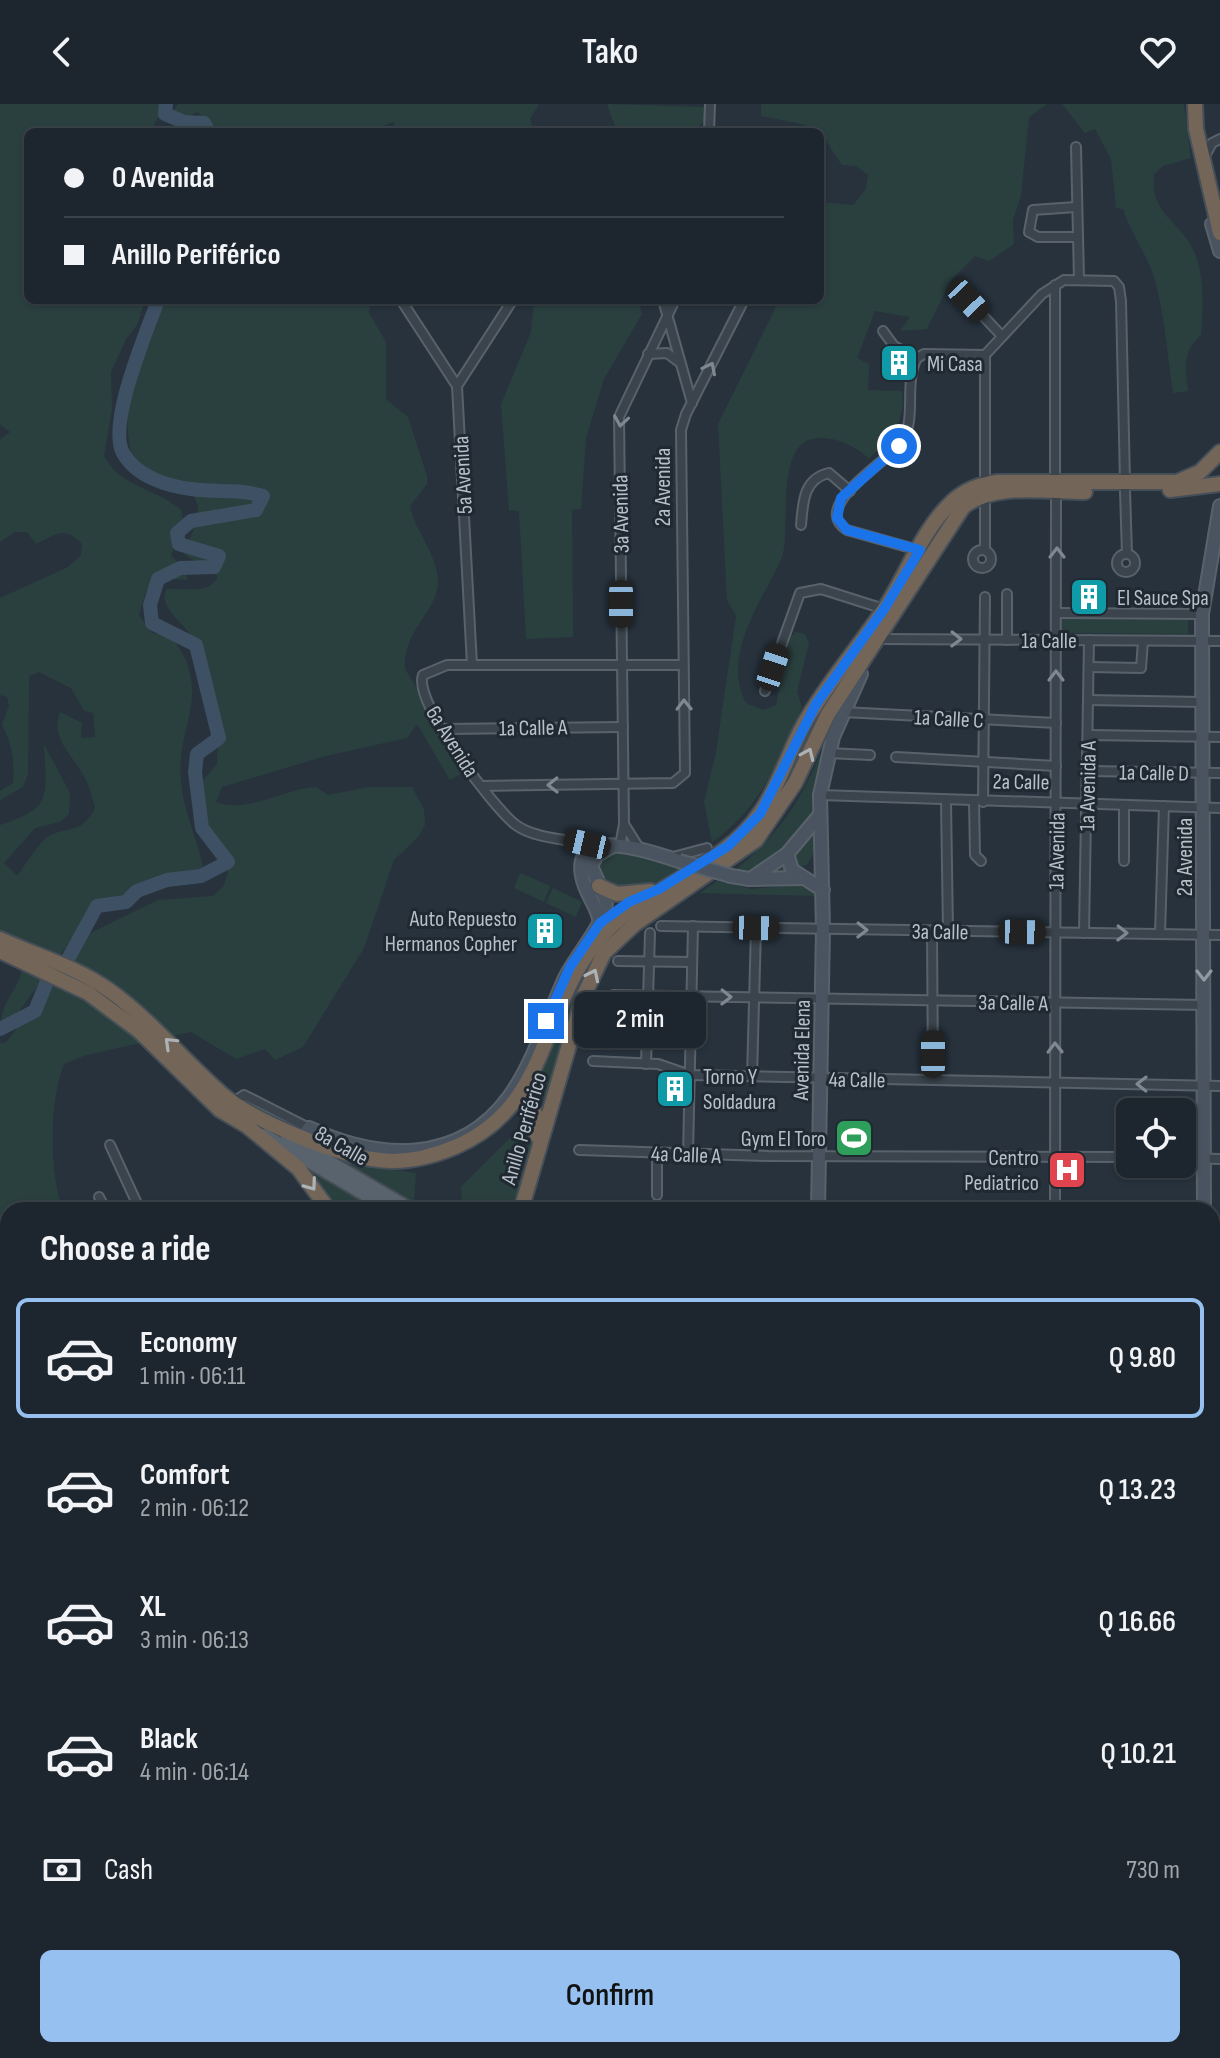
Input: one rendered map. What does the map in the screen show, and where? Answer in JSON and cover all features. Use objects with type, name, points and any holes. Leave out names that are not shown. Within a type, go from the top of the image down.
[{"type":"highway","points":[[1194,104],[1196,129],[1220,233]]},
{"type":"highway","points":[[1125,487],[1177,482],[1205,468],[1220,452]]},
{"type":"highway","points":[[1205,468],[1209,477],[1220,484]]},
{"type":"highway","points":[[985,489],[1204,488],[1220,484]]},
{"type":"highway","name":"Anillo Periférico","points":[[250,1120],[306,1133],[326,1148],[373,1160],[414,1159],[466,1142],[511,1107],[534,1075],[583,961],[622,917],[659,889],[728,846],[760,814],[816,704],[884,609],[950,504],[985,489]]},
{"type":"highway","name":"Anillo Periférico","points":[[524,1202],[583,997],[604,953],[635,924],[756,840],[795,783],[828,714],[950,523],[985,489]]},
{"type":"highway","points":[[599,886],[617,894],[659,889]]},
{"type":"highway","points":[[600,923],[629,902],[659,889]]},
{"type":"highway","name":"Anillo Periférico","points":[[0,939],[106,988],[148,1021],[227,1103]]},
{"type":"highway","name":"Anillo Periférico","points":[[0,951],[88,993],[139,1031],[250,1120],[298,1168],[323,1202]]},
{"type":"highway","points":[[535,1113],[557,1088]]},
{"type":"highway","points":[[511,1107],[535,1113],[538,1119],[535,1169]]},
{"type":"main road","points":[[250,1120],[378,1202]]},
{"type":"main road","name":"8a Calle","points":[[250,1120],[282,1134],[398,1202]]},
{"type":"street","points":[[709,128],[710,104]]},
{"type":"street","points":[[1194,104],[1207,158]]},
{"type":"street","points":[[1194,104],[1192,138],[1220,251]]},
{"type":"street","points":[[1207,158],[1212,143],[1220,139]]},
{"type":"street","points":[[1076,147],[1079,280]]},
{"type":"street","points":[[1076,207],[1033,210],[1029,232],[1038,237],[1077,237]]},
{"type":"street","points":[[985,550],[985,355],[1001,335],[1065,279],[1113,281],[1119,287],[1127,554]]},
{"type":"street","name":"1a Avenida","points":[[1055,285],[1055,1202]]},
{"type":"street","points":[[968,300],[1001,335]]},
{"type":"street","points":[[404,304],[457,386],[510,304]]},
{"type":"street","points":[[664,304],[692,403]]},
{"type":"street","name":"3a Avenida","points":[[615,846],[624,824],[619,417],[673,304]]},
{"type":"street","name":"2a Avenida","points":[[623,785],[679,781],[685,773],[681,430],[742,304]]},
{"type":"street","points":[[883,331],[894,346],[917,358]]},
{"type":"street","points":[[648,354],[667,353],[679,362]]},
{"type":"street","points":[[917,358],[924,354],[985,355]]},
{"type":"street","points":[[917,358],[904,437],[840,501],[836,512],[842,527],[853,532],[920,550]]},
{"type":"street","name":"5a Avenida","points":[[457,386],[472,665]]},
{"type":"street","points":[[801,525],[805,493],[818,477],[829,473],[850,491]]},
{"type":"street","name":"2a Avenida","points":[[1204,1202],[1202,614],[1220,510]]},
{"type":"street","points":[[765,691],[793,604],[805,590],[821,589],[884,609]]},
{"type":"street","points":[[1007,594],[1007,640]]},
{"type":"street","points":[[981,861],[975,855],[983,762],[985,597]]},
{"type":"street","name":"1a Calle","points":[[1057,613],[1202,614]]},
{"type":"street","name":"1a Calle","points":[[878,639],[1220,641]]},
{"type":"street","name":"Avenida Elena","points":[[818,1202],[823,929],[820,795],[828,753],[842,712],[878,639]]},
{"type":"street","name":"1a Avenida A","points":[[1084,933],[1089,640]]},
{"type":"street","points":[[1089,667],[1141,668],[1143,641]]},
{"type":"street","points":[[472,665],[683,665]]},
{"type":"street","name":"6a Avenida","points":[[472,665],[429,669],[420,681],[443,729],[468,770],[482,786]]},
{"type":"street","points":[[1088,700],[1203,702]]},
{"type":"street","name":"1a Calle C","points":[[842,712],[1056,723]]},
{"type":"street","name":"1a Calle A","points":[[443,729],[623,727]]},
{"type":"street","points":[[1088,735],[1220,737]]},
{"type":"street","points":[[828,753],[870,755]]},
{"type":"street","points":[[896,757],[1056,766]]},
{"type":"street","name":"1a Calle D","points":[[1087,771],[1220,773]]},
{"type":"street","points":[[482,786],[623,785]]},
{"type":"street","points":[[482,786],[517,826],[587,844]]},
{"type":"street","name":"2a Calle","points":[[820,795],[1220,808]]},
{"type":"street","points":[[946,801],[948,931]]},
{"type":"street","points":[[1124,805],[1124,861]]},
{"type":"street","points":[[1160,934],[1164,806]]},
{"type":"street","points":[[749,879],[787,854],[819,816]]},
{"type":"street","points":[[624,824],[639,848]]},
{"type":"street","points":[[804,837],[821,840]]},
{"type":"street","points":[[600,923],[597,909],[583,884],[581,865],[590,851],[603,845],[639,848],[749,879],[806,878],[822,865]]},
{"type":"street","points":[[600,923],[607,903],[593,876],[591,863],[599,853],[615,846]]},
{"type":"street","points":[[674,859],[707,848]]},
{"type":"street","points":[[787,854],[792,870],[823,890]]},
{"type":"street","name":"Anillo Periférico","points":[[227,1103],[244,1095],[306,1133],[346,1145],[401,1153],[444,1144],[487,1120],[509,1098],[570,967],[600,923]]},
{"type":"street","name":"3a Calle","points":[[661,926],[1220,935]]},
{"type":"street","points":[[688,1155],[693,926]]},
{"type":"street","points":[[752,1077],[756,928]]},
{"type":"street","points":[[932,931],[933,1080]]},
{"type":"street","points":[[646,1064],[650,933]]},
{"type":"street","points":[[618,961],[692,962]]},
{"type":"street","name":"3a Calle A","points":[[613,995],[1204,1005]]},
{"type":"street","points":[[596,1029],[691,1030]]},
{"type":"street","name":"4a Calle","points":[[593,1061],[646,1064],[690,1075],[1220,1086]]},
{"type":"street","points":[[110,1145],[136,1202]]},
{"type":"street","name":"4a Calle A","points":[[579,1150],[819,1157],[1116,1157]]},
{"type":"street","points":[[657,1154],[657,1195]]},
{"type":"street","points":[[1196,1158],[1220,1159]]},
{"type":"street","points":[[99,1197],[102,1202]]},
{"type":"green space","points":[[0,104],[167,104],[154,124],[156,128],[24,128],[24,304],[144,304],[137,325],[126,339],[111,372],[112,409],[104,456],[120,475],[181,510],[183,519],[171,555],[188,580],[153,581],[139,615],[152,633],[170,635],[190,674],[192,692],[183,743],[181,783],[203,866],[185,883],[137,890],[94,909],[20,1010],[0,1031],[4,1010],[19,979],[23,961],[0,943],[0,825],[30,812],[43,797],[46,776],[44,744],[70,793],[69,814],[60,822],[35,828],[4,863],[17,876],[50,835],[84,823],[95,808],[86,780],[59,736],[60,712],[82,723],[81,738],[95,737],[93,713],[84,711],[71,688],[39,672],[29,676],[28,774],[23,787],[0,800],[0,791],[13,783],[14,768],[2,725],[9,706],[7,697],[0,695],[0,598],[68,567],[81,555],[82,544],[66,533],[36,544],[27,532],[15,532],[0,542],[0,440],[10,432],[0,424]]},
{"type":"green space","points":[[178,104],[539,104],[530,119],[533,128],[397,128],[393,122],[379,128],[206,128],[207,121],[197,112],[174,125],[173,111]]},
{"type":"green space","points":[[607,104],[705,107],[705,121],[696,128],[616,128]]},
{"type":"green space","points":[[761,104],[1047,104],[1029,117],[1021,196],[1013,220],[1014,244],[989,261],[975,256],[950,282],[927,329],[900,331],[910,317],[875,311],[857,358],[869,364],[868,390],[902,391],[902,411],[890,437],[869,459],[847,444],[827,438],[805,442],[795,453],[789,469],[781,560],[747,630],[738,667],[746,703],[763,710],[776,705],[788,639],[796,632],[805,634],[809,643],[797,692],[802,707],[767,782],[743,815],[712,842],[704,802],[716,752],[736,616],[727,600],[718,424],[778,304],[824,304],[824,202],[853,205],[866,189],[868,175],[856,166],[842,165],[824,138],[824,128],[811,128],[761,116]]},
{"type":"green space","points":[[1062,104],[1184,104],[1191,158],[1163,166],[1154,174],[1154,188],[1162,210],[1190,243],[1202,284],[1201,335],[1188,354],[1188,391],[1173,393],[1158,291],[1151,268],[1123,209],[1116,208],[1111,159],[1095,129],[1085,133]]},
{"type":"green space","points":[[162,304],[370,304],[369,313],[386,342],[386,399],[408,417],[427,476],[427,484],[410,506],[435,563],[438,583],[432,603],[409,644],[405,669],[468,770],[450,780],[417,724],[407,738],[326,756],[222,787],[216,802],[240,805],[316,787],[328,795],[369,787],[412,787],[424,809],[425,825],[418,837],[394,860],[364,948],[303,1047],[275,1060],[265,1049],[236,1059],[191,1032],[86,1055],[64,1064],[53,1117],[53,1157],[60,1202],[0,1202],[0,1043],[6,1042],[62,972],[82,937],[158,900],[213,896],[223,887],[228,873],[221,853],[209,837],[198,786],[217,764],[218,737],[192,638],[165,602],[167,589],[203,588],[214,583],[218,577],[184,554],[198,518],[198,506],[193,494],[154,477],[132,459],[128,433],[131,390]]},
{"type":"green space","points":[[534,304],[639,304],[642,314],[604,379],[586,438],[581,509],[572,510],[573,637],[526,639],[519,511],[509,510],[501,404],[531,332]]},
{"type":"green space","points":[[945,520],[889,616],[818,720],[793,781],[768,819],[734,853],[643,910],[607,941],[590,968],[576,1005],[554,1086],[538,1107],[521,1103],[540,1075],[585,965],[604,938],[639,907],[729,850],[763,816],[812,716],[885,614]]},
{"type":"green space","points":[[1062,619],[1188,620],[1188,634],[1062,633]]},
{"type":"green space","points":[[824,746],[813,854],[807,865],[777,872],[735,870],[778,828],[806,784]]},
{"type":"green space","points":[[614,851],[637,851],[682,868],[645,888],[627,889],[604,884],[596,866],[598,858]]},
{"type":"green space","points":[[520,873],[550,886],[544,902],[514,888]]},
{"type":"green space","points":[[717,881],[751,889],[809,885],[817,896],[700,893]]},
{"type":"green space","points":[[553,888],[582,902],[576,917],[546,903]]},
{"type":"green space","points":[[531,1117],[535,1119],[529,1170],[519,1202],[462,1202],[461,1187]]},
{"type":"green space","points":[[308,1145],[362,1165],[416,1173],[414,1201],[386,1191]]},
{"type":"green space","points":[[304,1164],[368,1202],[329,1202]]},
{"type":"waterway","points":[[166,104],[165,114],[184,122],[204,123],[207,128]]},
{"type":"waterway","points":[[0,1029],[35,1011],[48,979],[68,959],[97,906],[126,902],[137,891],[167,880],[201,876],[228,862],[202,828],[195,772],[197,754],[219,738],[196,645],[152,623],[150,605],[158,579],[180,568],[214,567],[219,556],[179,544],[177,533],[191,521],[256,510],[263,496],[191,489],[162,482],[144,474],[123,453],[119,439],[124,400],[157,304]]},
{"type":"place","name":"Mi Casa","points":[[899,363]]},
{"type":"place","name":"El Sauce Spa","points":[[1089,597]]},
{"type":"place","name":"Auto Repuesto Hermanos Copher","points":[[545,931]]},
{"type":"place","name":"Torno Y Soldadura","points":[[675,1089]]},
{"type":"place","name":"Gym El Toro","points":[[854,1138]]},
{"type":"place","name":"Centro Pediatrico","points":[[1067,1170]]},
{"type":"route","points":[[546,1021],[570,967],[600,923],[629,902],[659,889],[728,846],[760,814],[802,727],[884,609],[920,550],[847,530],[837,518],[841,498],[899,446]]}]
